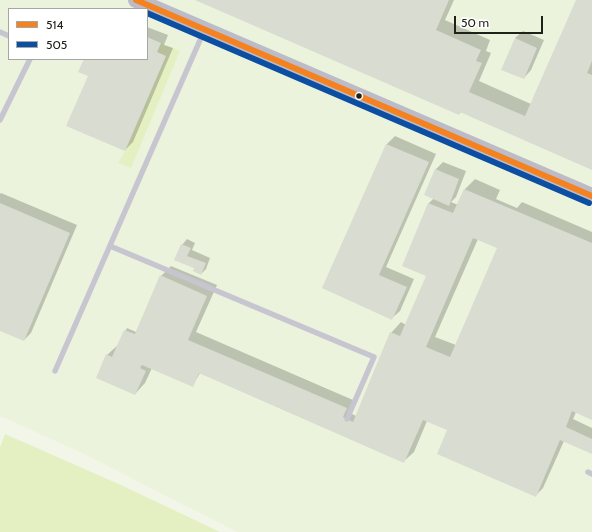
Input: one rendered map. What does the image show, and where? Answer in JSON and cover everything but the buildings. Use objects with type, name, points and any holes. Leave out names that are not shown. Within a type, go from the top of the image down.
[{"type":"street","points":[[136,0],[592,196]]},
{"type":"lane","points":[[55,371],[204,30]]},
{"type":"lane","points":[[0,120],[30,60]]},
{"type":"lane","points":[[110,246],[374,357],[347,419]]},
{"type":"shaded area","points":[[0,0],[592,0],[592,532],[237,532],[78,451],[0,416]]},
{"type":"green space","points":[[161,43],[180,51],[131,168],[118,163],[125,151],[166,56],[157,52]]},
{"type":"green space","points":[[5,434],[121,485],[220,532],[0,532],[0,447]]},
{"type":"transit line","name":"514","points":[[136,0],[592,196]]},
{"type":"transit line","name":"505","points":[[148,13],[589,203]]}]
